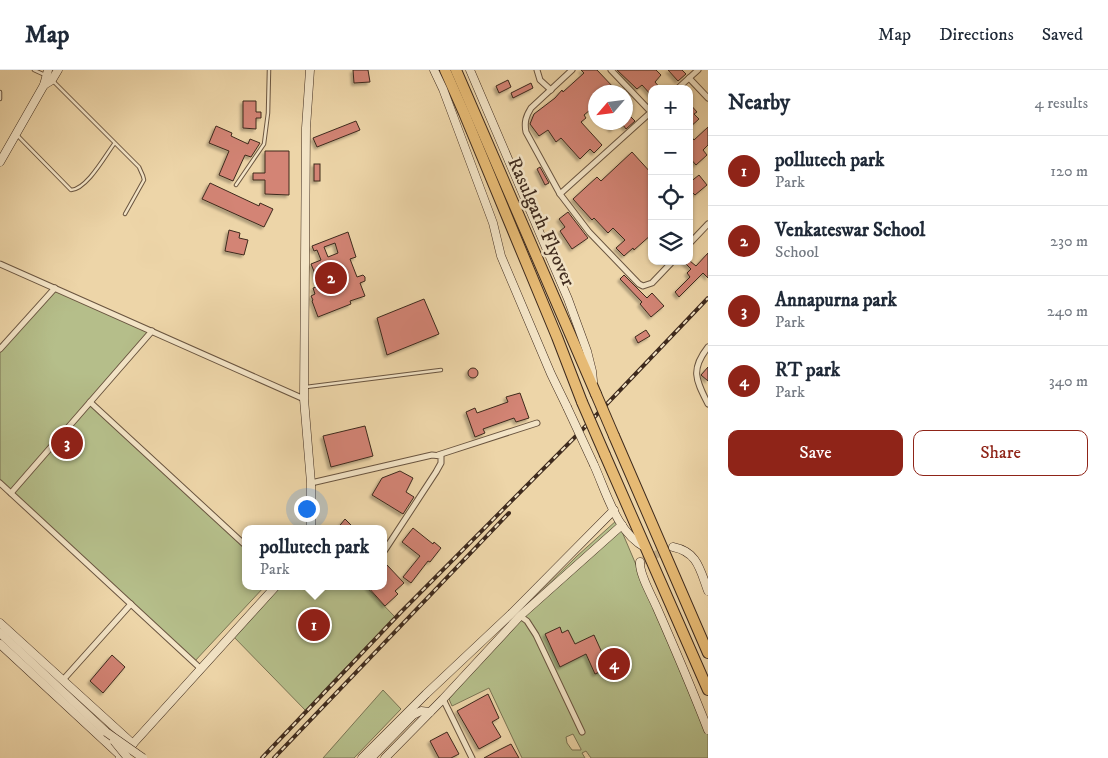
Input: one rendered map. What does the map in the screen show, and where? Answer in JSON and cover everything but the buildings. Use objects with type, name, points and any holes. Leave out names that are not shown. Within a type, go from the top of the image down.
[{"type":"highway","name":"Rasulgarh Flyover","points":[[444,70],[464,112],[582,402],[708,690]]},
{"type":"highway","name":"Rasulgarh Flyover","points":[[456,70],[708,653]]},
{"type":"street","points":[[0,162],[48,75],[58,70]]},
{"type":"street","points":[[310,70],[306,128],[304,399],[311,525]]},
{"type":"street","points":[[434,70],[443,89],[493,223],[501,256],[551,374],[622,525],[634,542],[646,548]]},
{"type":"street","points":[[470,70],[568,299],[587,351],[595,391]]},
{"type":"street","points":[[537,70],[540,80],[551,90]]},
{"type":"street","points":[[572,70],[526,115],[524,124],[526,132],[560,194],[589,232],[639,284],[643,286],[652,283],[669,265]]},
{"type":"street","points":[[611,70],[648,109]]},
{"type":"street","points":[[681,85],[698,70]]},
{"type":"street","points":[[689,78],[708,98]]},
{"type":"street","points":[[560,194],[648,115]]},
{"type":"street","points":[[693,240],[708,224]]},
{"type":"street","points":[[0,264],[304,399]]},
{"type":"street","points":[[0,349],[55,288]]},
{"type":"street","points":[[10,493],[152,331]]},
{"type":"street","points":[[708,347],[700,358],[695,372],[696,380],[708,404]]},
{"type":"street","points":[[90,402],[242,542]]},
{"type":"street","points":[[310,483],[438,455],[537,423]]},
{"type":"street","points":[[387,547],[441,463],[441,456],[438,455]]},
{"type":"street","points":[[0,483],[201,669]]},
{"type":"street","points":[[362,758],[511,614],[614,510]]},
{"type":"street","points":[[385,758],[520,616],[622,525]]},
{"type":"street","points":[[673,547],[683,549],[696,560],[708,592]]},
{"type":"street","points":[[640,562],[648,588],[689,681],[708,730]]},
{"type":"street","points":[[123,758],[133,744],[272,590]]},
{"type":"street","points":[[62,681],[131,604]]},
{"type":"street","points":[[520,616],[527,621],[536,635],[582,732]]},
{"type":"street","points":[[0,623],[133,744]]},
{"type":"street","points":[[0,632],[106,732],[142,758]]},
{"type":"street","points":[[0,644],[123,758]]},
{"type":"street","points":[[443,699],[472,758]]},
{"type":"street","points":[[371,758],[412,715],[419,701]]},
{"type":"street","points":[[412,715],[421,711],[430,712]]},
{"type":"street","points":[[106,732],[123,758]]},
{"type":"lane","points":[[34,70],[48,75],[139,168],[144,180],[125,214]]},
{"type":"lane","points":[[236,185],[264,144],[268,113],[268,70]]},
{"type":"lane","points":[[0,92],[0,99]]},
{"type":"lane","points":[[16,134],[71,190],[81,187],[114,144]]},
{"type":"lane","points":[[304,388],[441,370]]},
{"type":"green space","points":[[55,289],[151,331],[90,403],[242,543],[242,590],[261,590],[194,662],[0,483],[0,350]]},
{"type":"green space","points":[[617,520],[691,694],[708,726],[708,758],[591,758],[586,751],[582,753],[585,758],[522,758],[489,688],[452,706],[449,699],[497,643],[520,612]],"holes":[[[527,621],[536,634],[565,702]],[[573,734],[581,749],[581,750],[572,750],[567,743],[566,737]]]},
{"type":"green space","points":[[272,590],[369,590],[395,617],[306,711],[232,635]]},
{"type":"green space","points":[[383,690],[401,709],[354,758],[323,758]]},
{"type":"tunnel","points":[[640,562],[668,549]]},
{"type":"railway","points":[[262,758],[401,612],[582,430],[708,298]]},
{"type":"railway","points":[[274,758],[509,513]]},
{"type":"place","name":"Venkateswar School","points":[[331,278]]},
{"type":"place","name":"Annapurna park","points":[[67,443]]},
{"type":"place","name":"pollutech park","points":[[314,625]]},
{"type":"place","name":"RT park","points":[[614,664]]}]
